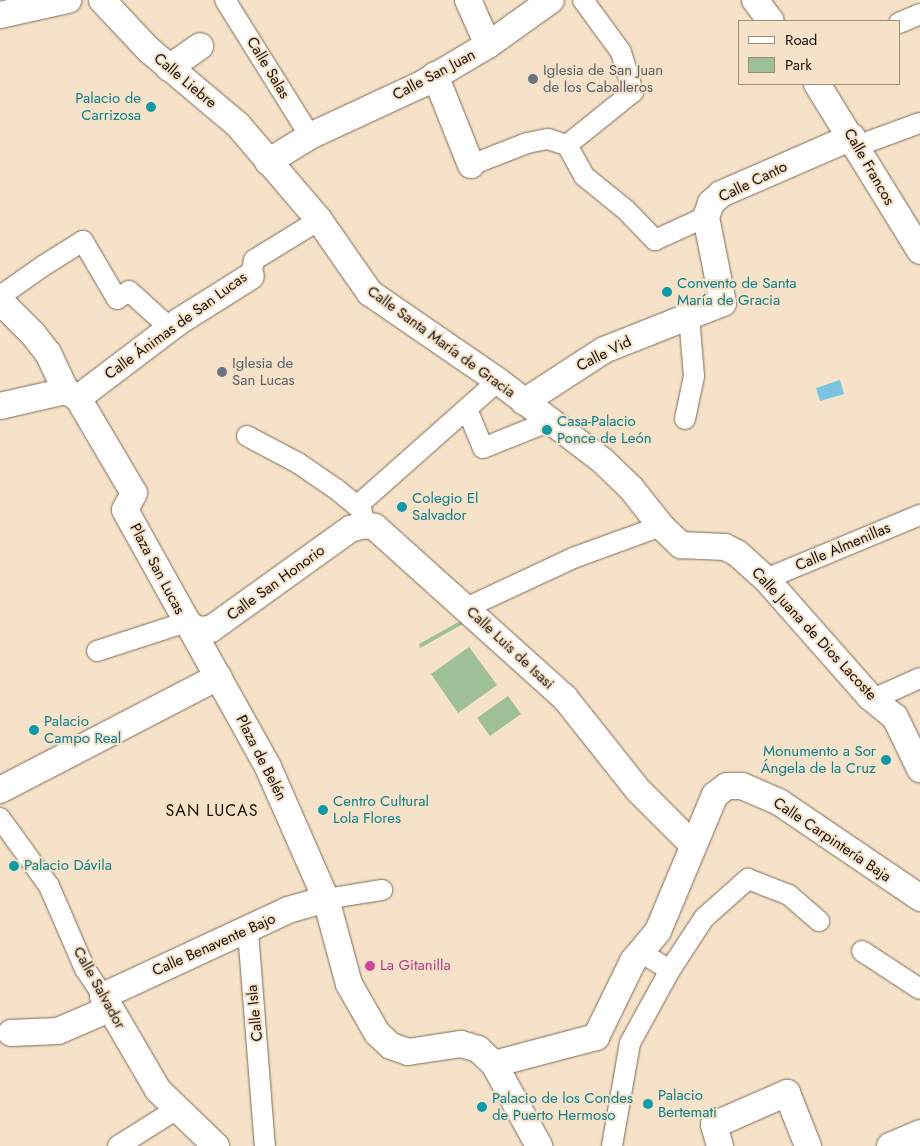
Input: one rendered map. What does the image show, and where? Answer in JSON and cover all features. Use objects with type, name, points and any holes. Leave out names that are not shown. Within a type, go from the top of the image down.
[{"type":"street","points":[[0,15],[68,0]]},
{"type":"street","name":"Calle Liebre","points":[[102,0],[130,32],[169,68],[238,125],[268,162]]},
{"type":"street","name":"Calle Salas","points":[[225,0],[310,136]]},
{"type":"street","points":[[468,0],[488,45]]},
{"type":"street","name":"Calle San Juan","points":[[268,162],[310,136],[436,76],[488,45],[551,0]]},
{"type":"street","points":[[567,145],[633,92],[621,52],[583,0]]},
{"type":"street","points":[[755,0],[770,20]]},
{"type":"street","points":[[900,23],[920,14]]},
{"type":"street","points":[[169,68],[200,46]]},
{"type":"street","points":[[436,76],[471,165],[527,143],[548,139],[567,145],[584,176],[626,210],[654,240],[706,217]]},
{"type":"street","name":"Calle Francos","points":[[818,85],[920,251]]},
{"type":"street","points":[[854,142],[920,123]]},
{"type":"street","name":"Calle Canto","points":[[689,316],[723,303],[706,217],[711,203],[721,194],[854,142]]},
{"type":"street","name":"Calle Santa María de Gracia","points":[[268,162],[319,220],[370,293],[498,381],[524,402]]},
{"type":"street","name":"Calle Ánimas de San Lucas","points":[[72,394],[251,276],[254,260],[319,220]]},
{"type":"street","points":[[0,406],[72,394],[48,354],[1,300],[6,292],[83,241],[117,299],[129,291],[170,328]]},
{"type":"street","points":[[686,418],[694,376],[689,316]]},
{"type":"street","name":"Calle Vid","points":[[524,402],[604,350],[689,316]]},
{"type":"street","points":[[247,436],[298,463],[361,516],[467,409],[498,381]]},
{"type":"street","name":"Plaza San Lucas","points":[[72,394],[134,493],[125,510],[186,622]]},
{"type":"street","name":"Calle Juana de Dios Lacoste","points":[[524,402],[610,467],[631,488],[661,526],[681,545],[724,546],[737,553],[766,579],[873,699],[895,717],[920,769]]},
{"type":"street","points":[[467,409],[483,448],[550,420]]},
{"type":"street","name":"Calle Almenillas","points":[[766,579],[920,515]]},
{"type":"street","name":"Calle San Honorio","points":[[186,622],[198,630],[211,629],[350,529],[361,516]]},
{"type":"street","name":"Calle Luis de Isasi","points":[[361,516],[383,532],[565,698],[638,790],[693,845]]},
{"type":"street","points":[[466,608],[573,558],[661,526]]},
{"type":"street","points":[[97,651],[186,622]]},
{"type":"street","name":"Plaza de Belén","points":[[186,622],[268,767],[326,899],[350,984],[377,1033],[391,1046],[408,1052],[461,1044],[478,1049],[494,1064]]},
{"type":"street","points":[[0,790],[218,677]]},
{"type":"street","points":[[873,699],[920,678]]},
{"type":"street","name":"Calle Carpintería Baja","points":[[693,845],[715,795],[727,786],[742,786],[779,802],[920,898]]},
{"type":"street","name":"Calle Salvador","points":[[0,818],[49,886],[85,969],[158,1090],[216,1146]]},
{"type":"street","points":[[539,1146],[494,1064],[596,1037],[633,961],[658,931],[693,845]]},
{"type":"street","points":[[612,1146],[630,1043],[670,970],[704,918],[748,880],[789,895],[819,921]]},
{"type":"street","points":[[326,899],[382,890]]},
{"type":"street","name":"Calle Benavente Bajo","points":[[5,1034],[58,1031],[204,947],[248,932],[288,910],[326,899]]},
{"type":"street","name":"Calle Isla","points":[[248,932],[263,1094],[265,1146]]},
{"type":"street","points":[[862,951],[920,989]]},
{"type":"street","points":[[640,952],[670,970]]},
{"type":"street","points":[[720,1146],[714,1125],[787,1093],[808,1146]]},
{"type":"street","points":[[118,1146],[177,1109]]},
{"type":"street","points":[[890,1146],[920,1132]]},
{"type":"green space","points":[[464,619],[521,671],[518,674],[463,624],[420,648],[419,644]]},
{"type":"green space","points":[[469,647],[497,685],[458,713],[431,674]]},
{"type":"green space","points":[[508,696],[521,714],[490,736],[477,718]]},
{"type":"water","points":[[840,380],[844,394],[820,401],[816,388]]},
{"type":"place","name":"Iglesia de San Juan de los Caballeros","points":[[533,79]]},
{"type":"place","name":"Palacio de Carrizosa","points":[[151,107]]},
{"type":"place","name":"Convento de Santa María de Gracia","points":[[667,292]]},
{"type":"place","name":"Iglesia de San Lucas","points":[[222,372]]},
{"type":"place","name":"Casa-Palacio Ponce de León","points":[[547,430]]},
{"type":"place","name":"Colegio El Salvador","points":[[402,507]]},
{"type":"place","name":"Palacio Campo Real","points":[[34,730]]},
{"type":"place","name":"Monumento a Sor Ángela de la Cruz","points":[[886,760]]},
{"type":"place","name":"Centro Cultural Lola Flores","points":[[323,810]]},
{"type":"place","name":"Palacio Dávila","points":[[14,866]]},
{"type":"place","name":"La Gitanilla","points":[[370,966]]},
{"type":"place","name":"Palacio Bertemati","points":[[648,1104]]},
{"type":"place","name":"Palacio de los Condes de Puerto Hermoso","points":[[482,1107]]},
{"type":"district","name":"SAN LUCAS","points":[[212,811]]}]
